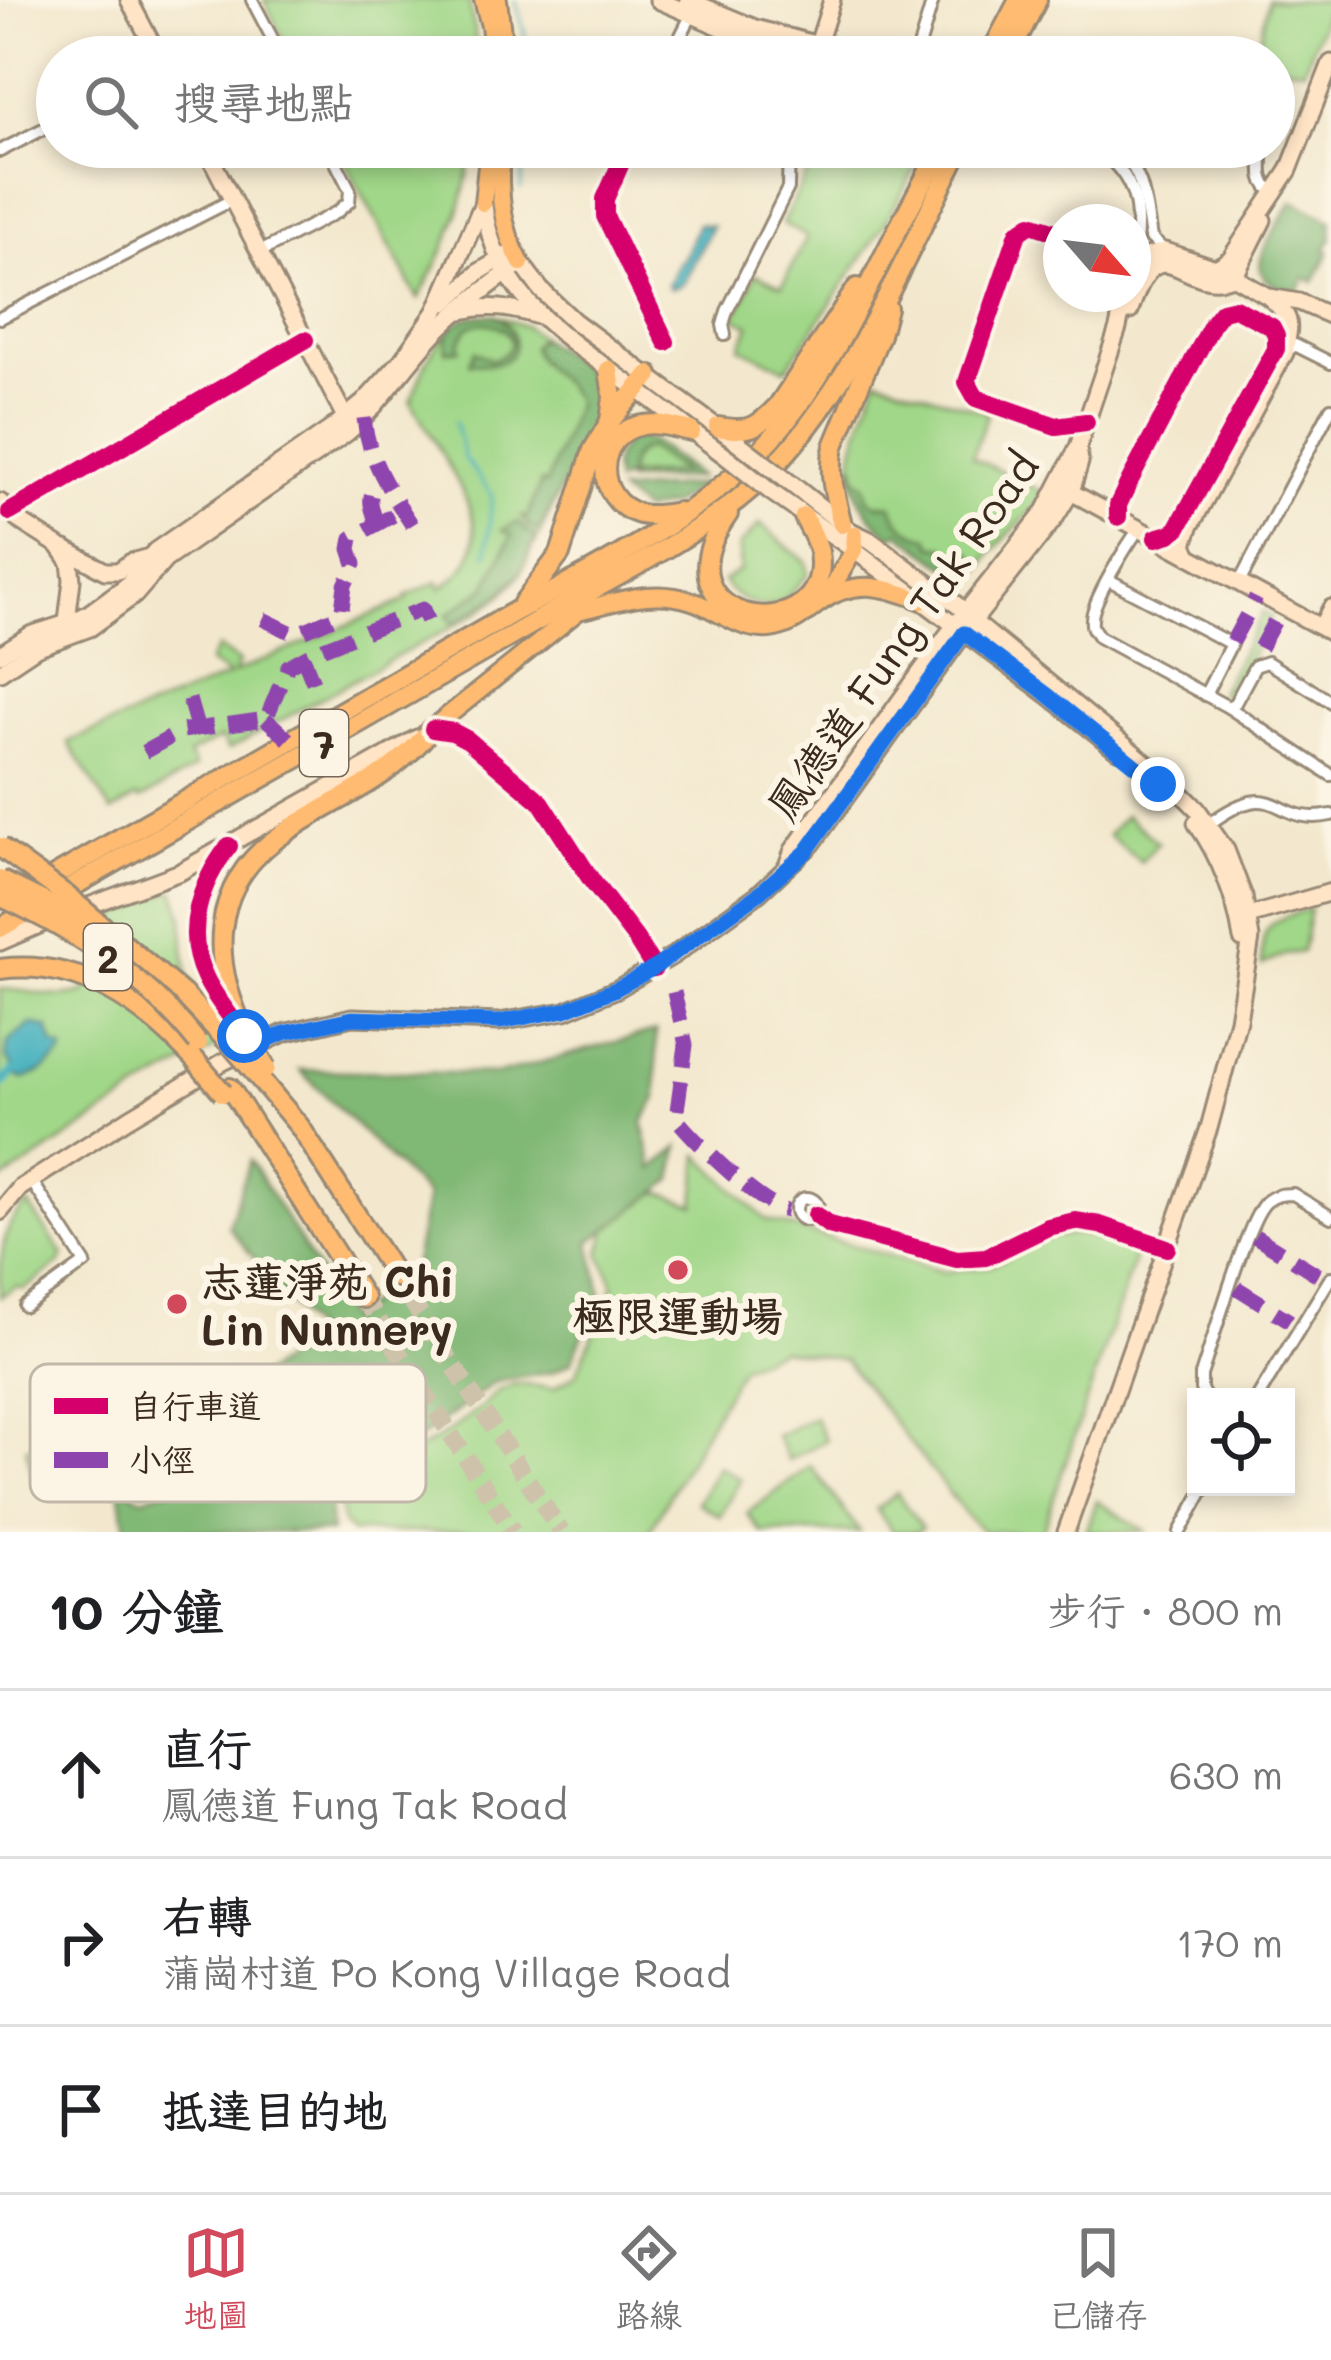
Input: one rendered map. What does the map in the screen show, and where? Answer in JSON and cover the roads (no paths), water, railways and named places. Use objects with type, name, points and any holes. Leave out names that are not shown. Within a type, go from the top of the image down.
[{"type":"highway","points":[[1000,36],[1019,0]]},
{"type":"highway","points":[[1019,36],[1037,0]]},
{"type":"highway","name":"7","points":[[0,905],[583,576],[725,484],[800,404],[833,353],[931,168]]},
{"type":"highway","name":"7","points":[[0,928],[598,589],[738,500],[815,418],[891,291],[951,168]]},
{"type":"highway","points":[[718,427],[738,444],[766,418],[883,256]]},
{"type":"highway","points":[[850,536],[832,487],[830,464],[880,335],[891,291]]},
{"type":"highway","points":[[609,370],[610,421]]},
{"type":"highway","points":[[516,610],[560,554],[593,450],[610,421],[644,383]]},
{"type":"highway","points":[[684,512],[651,516],[626,509],[609,490],[604,466],[612,444],[631,429],[659,424],[691,431]]},
{"type":"highway","points":[[738,500],[711,540],[706,563],[720,598],[747,615],[782,614],[795,608],[811,590],[819,555],[804,517]]},
{"type":"highway","points":[[396,1277],[261,1070],[224,982],[220,940],[226,907],[244,873],[272,842],[401,761],[432,729]]},
{"type":"highway","points":[[0,847],[118,939]]},
{"type":"highway","name":"2","points":[[0,880],[118,939],[261,1070]]},
{"type":"highway","name":"2","points":[[0,896],[66,930],[144,985],[192,1036],[227,1090]]},
{"type":"highway","points":[[0,969],[49,969],[94,981],[134,1004],[170,1034],[249,1116],[364,1298]]},
{"type":"main road","points":[[129,0],[148,36]]},
{"type":"main road","points":[[483,0],[491,36]]},
{"type":"main road","points":[[498,0],[502,36]]},
{"type":"main road","points":[[658,0],[692,6],[774,36]]},
{"type":"main road","points":[[820,36],[832,0]]},
{"type":"main road","points":[[1295,155],[1331,62]]},
{"type":"main road","points":[[216,168],[345,417],[364,418]]},
{"type":"main road","points":[[487,168],[483,203],[490,239],[510,262],[691,431],[738,444],[922,602]]},
{"type":"main road","points":[[500,168],[510,262],[541,317]]},
{"type":"main road","points":[[1151,269],[1163,264],[1212,280],[1235,276],[1288,168]]},
{"type":"main road","points":[[1216,268],[1230,259],[1272,198]]},
{"type":"main road","points":[[7,514],[105,572],[149,557],[363,403],[402,360],[436,311],[483,203]]},
{"type":"main road","points":[[1151,255],[1165,251],[1235,276],[1269,297],[1291,322],[1190,527],[1184,544],[1189,556]]},
{"type":"main road","points":[[436,311],[479,272],[510,262]]},
{"type":"main road","points":[[0,654],[30,635],[90,628],[126,603],[165,560],[364,418],[430,338],[510,262]]},
{"type":"main road","points":[[1269,297],[1299,302],[1331,318]]},
{"type":"main road","points":[[457,312],[510,307],[541,317],[609,370],[644,383],[718,427]]},
{"type":"main road","name":"鳳德道 Fung Tak Road","points":[[0,1213],[31,1180],[129,1118],[284,1033],[352,1018],[499,1022],[565,1010],[654,968],[757,895],[806,852],[964,622],[1038,541],[1066,486],[1122,312]]},
{"type":"main road","points":[[1283,342],[1304,317],[1331,318]]},
{"type":"main road","points":[[738,444],[771,492],[804,517],[870,540],[1174,799],[1211,846],[1243,917]]},
{"type":"main road","points":[[1066,486],[1326,630],[1331,608]]},
{"type":"main road","points":[[1156,538],[1173,538],[1190,527]]},
{"type":"main road","points":[[820,603],[834,586],[850,536]]},
{"type":"main road","points":[[59,546],[71,570],[65,631]]},
{"type":"main road","points":[[0,672],[126,586],[149,557]]},
{"type":"main road","points":[[582,610],[640,595],[671,596],[698,603],[744,627],[766,629],[791,623],[841,590],[884,586],[964,622],[1173,784],[1209,824],[1233,866],[1246,966],[1238,1020],[1209,1128],[1066,1532]]},
{"type":"main road","points":[[0,942],[179,872],[432,729],[582,610],[598,589]]},
{"type":"main road","points":[[471,698],[464,720],[475,745]]},
{"type":"main road","points":[[432,729],[453,732],[475,745],[542,802],[654,968]]},
{"type":"main road","points":[[230,846],[202,890],[196,947],[206,979],[251,1048]]},
{"type":"main road","points":[[1243,917],[1331,892]]},
{"type":"street","points":[[252,0],[270,36]]},
{"type":"street","points":[[923,36],[934,0]]},
{"type":"street","points":[[679,36],[692,6]]},
{"type":"street","points":[[0,151],[36,133]]},
{"type":"street","points":[[260,252],[349,202],[348,184],[339,168]]},
{"type":"street","points":[[619,168],[605,200],[605,216],[666,342]]},
{"type":"street","points":[[725,335],[724,318],[788,188],[788,168]]},
{"type":"street","points":[[1120,168],[1135,204]]},
{"type":"street","points":[[1134,168],[1147,201],[1151,238],[1165,251]]},
{"type":"street","points":[[1263,168],[1263,181],[1272,198]]},
{"type":"street","points":[[0,318],[232,200]]},
{"type":"street","points":[[1043,228],[1031,224],[1018,233],[967,382],[976,398],[1056,426],[1086,422]]},
{"type":"street","points":[[1118,517],[1118,505],[1130,481],[1222,311],[1234,308],[1272,327],[1283,342],[1331,363]]},
{"type":"street","points":[[7,514],[305,340]]},
{"type":"street","points":[[1156,538],[1178,529],[1283,342]]},
{"type":"street","points":[[1239,583],[1331,408]]},
{"type":"street","points":[[1138,529],[1095,603],[1091,617],[1099,637],[1228,707],[1331,775]]},
{"type":"street","points":[[1109,580],[1231,644],[1204,695]]},
{"type":"street","points":[[1228,707],[1259,664],[1270,664],[1331,702]]},
{"type":"street","points":[[1209,824],[1234,806],[1255,800],[1274,802],[1306,818],[1331,815]]},
{"type":"street","points":[[26,1306],[85,1263],[31,1180]]},
{"type":"street","points":[[1201,1388],[1201,1375],[1262,1206],[1270,1198],[1293,1194],[1331,1217]]},
{"type":"street","points":[[816,1215],[829,1225],[957,1259],[995,1253],[1048,1227],[1075,1221],[1167,1248]]},
{"type":"street","points":[[1263,1388],[1331,1277]]},
{"type":"street","points":[[1180,1532],[1200,1496]]},
{"type":"water","points":[[698,224],[712,226],[683,284],[671,289],[668,285]]},
{"type":"water","points":[[31,1024],[48,1028],[54,1045],[63,1049],[40,1073],[23,1079],[12,1073],[6,1058],[8,1042]]},
{"type":"waterway","points":[[515,0],[524,36]]},
{"type":"waterway","points":[[521,189],[522,168]]},
{"type":"waterway","points":[[455,422],[464,458],[492,495],[487,554]]},
{"type":"waterway","points":[[0,1085],[12,1073]]},
{"type":"tunnel","points":[[396,1277],[561,1532]]},
{"type":"tunnel","points":[[364,1298],[406,1364]]},
{"type":"tunnel","points":[[426,1395],[513,1532]]},
{"type":"place","name":"極限運動場","points":[[678,1270]]},
{"type":"place","name":"志蓮淨苑 Chi Lin Nunnery","points":[[177,1304]]}]
